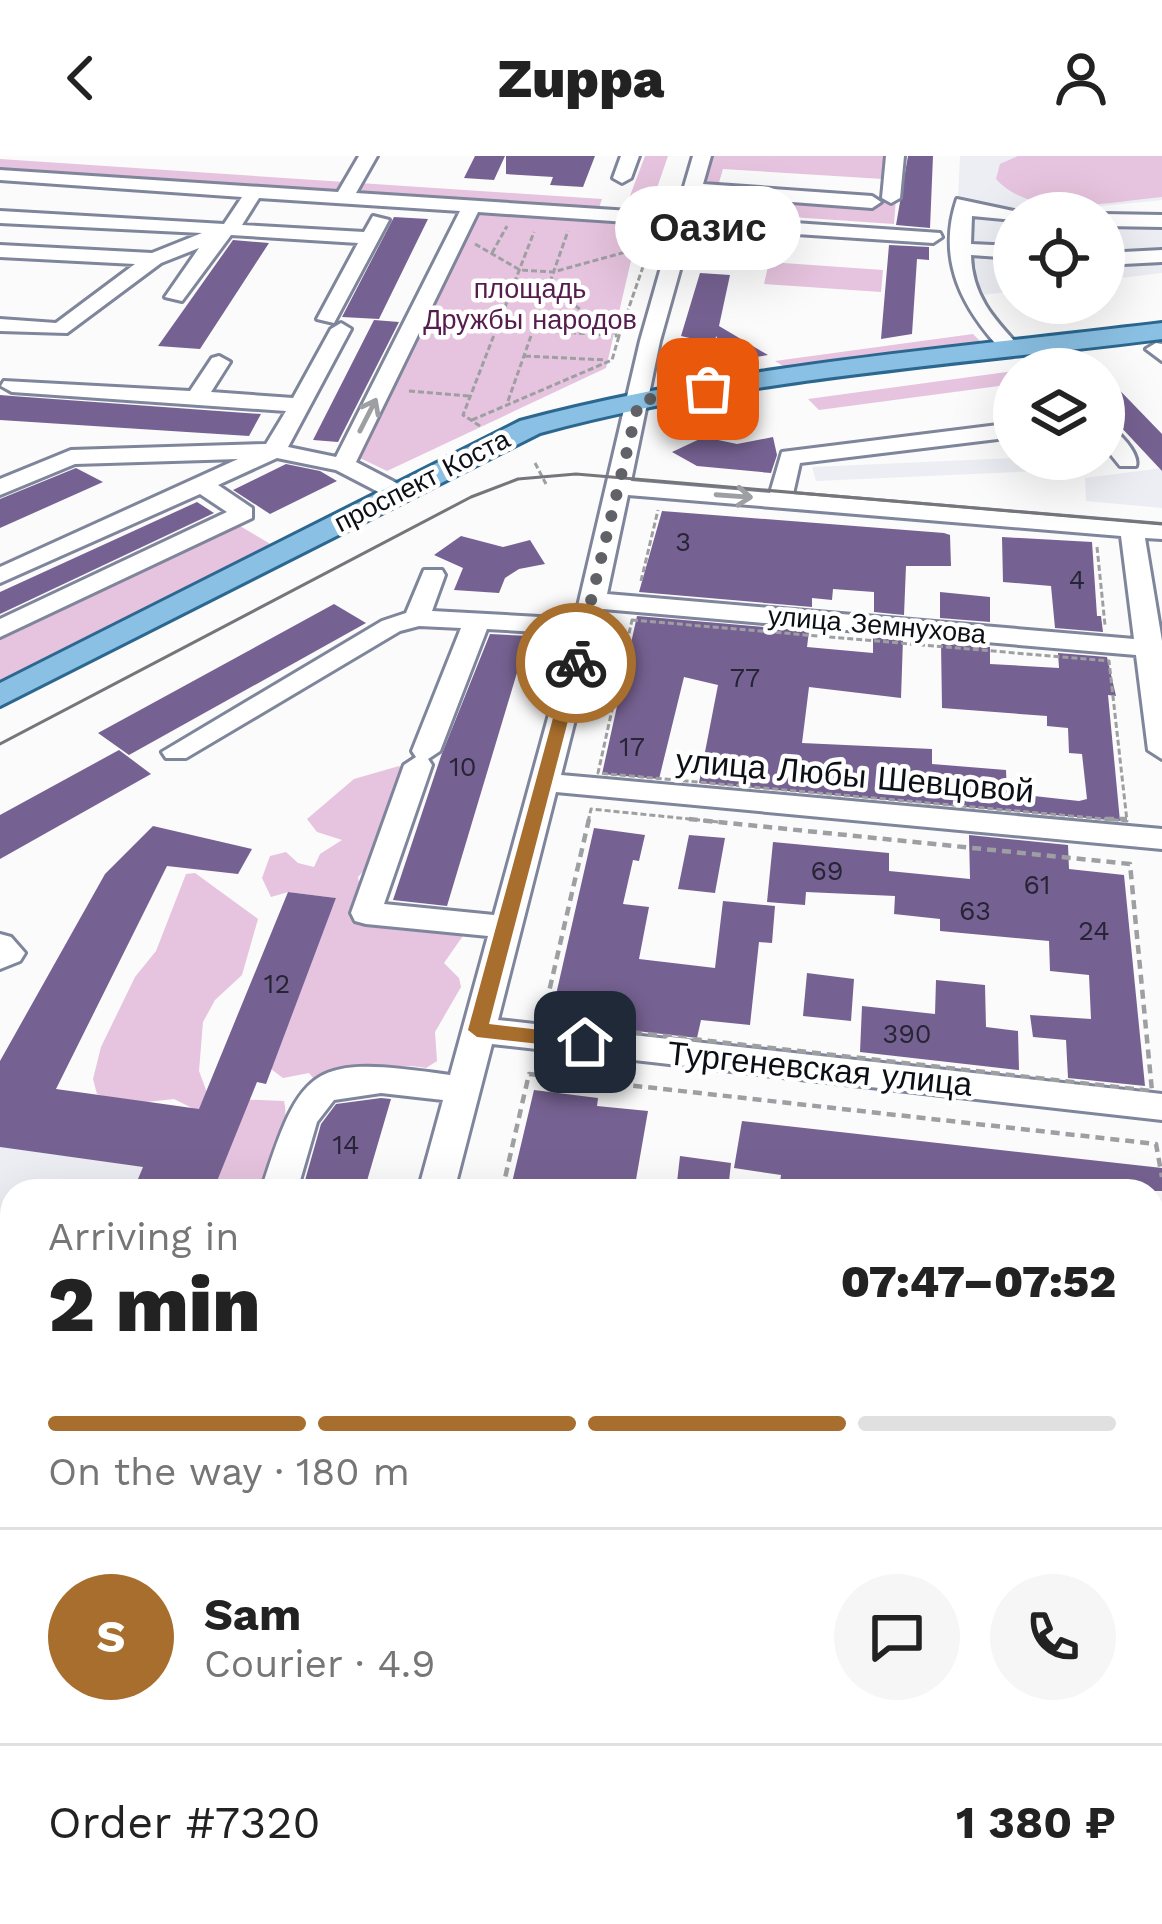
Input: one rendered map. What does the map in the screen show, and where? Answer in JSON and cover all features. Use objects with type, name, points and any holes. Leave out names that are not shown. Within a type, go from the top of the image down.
[{"type":"main road","name":"проспект Коста","points":[[1125,350],[1160,346]]},
{"type":"main road","name":"проспект Коста","points":[[1125,353],[1160,346]]},
{"type":"main road","name":"проспект Коста","points":[[0,696],[502,437],[570,415],[636,412],[993,367]]},
{"type":"main road","name":"проспект Коста","points":[[0,721],[525,455],[636,412]]},
{"type":"street","points":[[343,199],[368,156]]},
{"type":"street","points":[[622,178],[630,156]]},
{"type":"street","points":[[439,1179],[589,614],[650,340],[702,156]]},
{"type":"street","points":[[694,189],[881,200],[896,156]]},
{"type":"street","points":[[0,175],[933,238]]},
{"type":"street","points":[[175,297],[253,193]]},
{"type":"street","points":[[343,465],[471,208]]},
{"type":"street","points":[[0,217],[370,238]]},
{"type":"street","points":[[0,575],[274,451],[300,405],[382,217]]},
{"type":"street","points":[[963,223],[993,218]]},
{"type":"street","points":[[1125,220],[1162,221]]},
{"type":"street","points":[[963,223],[993,228]]},
{"type":"street","points":[[963,223],[993,240]]},
{"type":"street","points":[[963,223],[963,293],[1005,348]]},
{"type":"street","points":[[0,326],[60,329],[154,260],[223,233]]},
{"type":"street","points":[[1125,238],[1162,240]]},
{"type":"street","points":[[0,251],[154,260]]},
{"type":"street","points":[[1125,258],[1162,256]]},
{"type":"street","points":[[197,398],[219,362]]},
{"type":"street","points":[[12,386],[300,405]]},
{"type":"street","points":[[780,500],[790,457],[993,433]]},
{"type":"street","points":[[0,488],[71,458],[274,451],[343,465],[398,493]]},
{"type":"street","points":[[1125,456],[1128,460]]},
{"type":"street","points":[[0,629],[244,513],[201,484]]},
{"type":"street","points":[[617,488],[1162,532]]},
{"type":"street","points":[[1132,529],[1156,649],[1162,750]]},
{"type":"street","points":[[176,752],[391,626],[417,618],[433,575]]},
{"type":"street","name":"улица Земнухова","points":[[417,618],[477,621],[589,614],[1156,649]]},
{"type":"street","points":[[477,621],[366,913],[504,927]]},
{"type":"street","name":"улица Любы Шевцовой","points":[[542,782],[1162,839]]},
{"type":"street","points":[[0,945],[9,952],[0,958]]},
{"type":"street","name":"Тургеневская улица","points":[[477,1030],[1157,1099]]},
{"type":"street","points":[[283,1179],[310,1100],[335,1083],[364,1079],[462,1090]]},
{"type":"path","points":[[484,430],[463,415],[541,216]]},
{"type":"path","points":[[508,401],[573,218]]},
{"type":"path","points":[[460,235],[520,270],[554,272],[651,245],[612,360]]},
{"type":"path","points":[[548,286],[620,336]]},
{"type":"path","points":[[534,330],[620,336]]},
{"type":"path","points":[[665,344],[700,355],[718,367]]},
{"type":"path","points":[[525,356],[612,360]]},
{"type":"path","points":[[472,420],[612,360]]},
{"type":"path","points":[[409,391],[469,396]]},
{"type":"path","points":[[535,463],[546,484]]},
{"type":"path","points":[[639,589],[660,499]]},
{"type":"path","points":[[1096,535],[1106,628]]},
{"type":"path","points":[[598,772],[632,620]]},
{"type":"path","points":[[1108,661],[1126,820]]},
{"type":"path","points":[[542,1022],[591,808],[1130,864],[1157,1099]]},
{"type":"path","points":[[505,1179],[529,1074],[1156,1144],[1162,1177]]},
{"type":"shaded area","points":[[960,156],[1162,156],[1162,200],[1125,204],[1125,192],[993,192],[993,294],[974,296],[955,260]]},
{"type":"shaded area","points":[[1125,214],[1149,216],[1162,229],[1162,273],[1125,277]]},
{"type":"shaded area","points":[[993,459],[993,473],[816,481],[812,467]]},
{"type":"shaded area","points":[[1162,468],[1162,508],[1086,501],[1085,480],[1125,480],[1125,473]]},
{"type":"shaded area","points":[[0,1147],[143,1167],[138,1179],[0,1179]]},
{"type":"green space","points":[[645,156],[668,156],[649,211],[625,209]]},
{"type":"green space","points":[[706,156],[901,156],[899,180],[723,169],[718,186],[896,198],[894,224],[717,212],[713,227],[687,225]]},
{"type":"green space","points":[[1018,156],[1162,156],[1162,197],[1125,201],[1125,192],[1012,192],[996,179],[1000,164]]},
{"type":"green space","points":[[0,159],[602,199],[599,208],[0,169]]},
{"type":"green space","name":"площадь Дружбы народов","points":[[476,210],[640,222],[606,368],[387,471],[360,458]]},
{"type":"green space","points":[[769,262],[883,270],[881,292],[764,284]]},
{"type":"green space","points":[[973,334],[983,344],[788,369],[775,361]]},
{"type":"green space","points":[[993,374],[993,387],[819,410],[808,399]]},
{"type":"green space","points":[[235,523],[272,545],[0,681],[0,637]]},
{"type":"green space","points":[[399,766],[406,774],[389,842],[358,877],[360,887],[402,914],[467,930],[444,963],[461,987],[435,1032],[437,1061],[426,1068],[372,1070],[320,1086],[309,1073],[283,1078],[271,1069],[336,898],[288,892],[271,897],[262,878],[270,856],[286,852],[298,863],[314,867],[320,854],[342,840],[317,832],[307,819],[354,779]]},
{"type":"green space","points":[[195,873],[258,919],[242,975],[215,1000],[203,1022],[199,1071],[209,1098],[284,1101],[284,1123],[264,1179],[193,1179],[214,1119],[174,1099],[128,1104],[97,1094],[93,1079],[101,1047],[135,977],[156,951],[186,874]]},
{"type":"building","points":[[475,156],[505,156],[494,180],[464,178]]},
{"type":"building","points":[[506,156],[595,156],[583,187],[550,185],[553,177],[506,174]]},
{"type":"building","points":[[908,156],[933,156],[930,228],[896,225]]},
{"type":"building","points":[[394,217],[428,219],[379,319],[342,317]]},
{"type":"building","points":[[233,240],[269,243],[200,349],[158,346]]},
{"type":"building","points":[[889,245],[929,247],[929,260],[917,259],[912,334],[881,339]]},
{"type":"building","points":[[700,273],[730,275],[719,326],[768,355],[732,361],[716,336],[715,344],[681,336]]},
{"type":"building","points":[[374,320],[399,322],[338,442],[313,440]]},
{"type":"building","points":[[0,395],[261,414],[249,436],[0,420]]},
{"type":"building","points":[[1125,396],[1162,434],[1162,471],[1125,431]]},
{"type":"building","points":[[704,437],[737,444],[773,437],[777,455],[771,473],[697,466],[672,452]]},
{"type":"building","points":[[286,464],[320,471],[337,481],[270,514],[233,490]]},
{"type":"building","points":[[76,468],[103,482],[0,528],[0,499]]},
{"type":"building","points":[[197,502],[214,513],[0,614],[0,592]]},
{"type":"building","points":[[662,511],[944,533],[950,535],[951,566],[906,566],[904,615],[874,612],[874,592],[833,589],[832,600],[812,598],[812,607],[639,592]]},
{"type":"building","points":[[461,536],[503,547],[530,540],[545,564],[519,569],[505,578],[499,593],[454,590],[463,568],[434,555]]},
{"type":"building","points":[[1002,537],[1092,542],[1097,616],[1101,616],[1103,632],[1055,628],[1051,586],[1003,582]]},
{"type":"building","points":[[940,592],[990,597],[990,622],[940,618]]},
{"type":"building","points":[[334,604],[366,623],[129,755],[98,733]]},
{"type":"building","points":[[637,616],[809,631],[807,647],[873,653],[873,637],[903,639],[901,698],[809,687],[802,743],[932,749],[932,764],[1006,770],[1007,793],[1079,801],[1087,799],[1082,754],[1069,753],[1068,728],[1047,726],[1047,716],[942,708],[941,643],[990,647],[990,664],[1059,668],[1058,653],[1107,657],[1116,696],[1108,695],[1120,821],[699,783],[718,685],[684,677],[659,779],[602,774]]},
{"type":"building","points":[[490,634],[528,636],[447,906],[393,900],[441,756]]},
{"type":"building","points":[[119,750],[151,774],[0,859],[0,815]]},
{"type":"building","points":[[153,826],[252,849],[238,874],[167,866],[56,1089],[199,1109],[288,892],[336,898],[266,1084],[257,1082],[218,1179],[138,1179],[143,1167],[0,1147],[0,1061],[105,874]]},
{"type":"building","points":[[594,828],[645,835],[639,861],[633,860],[623,904],[649,907],[639,959],[715,968],[723,901],[775,906],[772,943],[759,942],[750,1025],[701,1020],[697,1038],[550,1021]]},
{"type":"building","points":[[689,835],[725,838],[715,893],[678,889]]},
{"type":"building","points":[[969,835],[1068,845],[1069,869],[1124,875],[1145,1086],[1068,1078],[1066,1040],[1033,1037],[1030,1015],[1091,1019],[1089,975],[1050,971],[1049,941],[940,931],[940,919],[894,914],[895,896],[806,892],[805,905],[767,902],[773,842],[889,853],[889,871],[970,879]]},
{"type":"building","points":[[807,973],[854,979],[851,1021],[803,1016]]},
{"type":"building","points":[[936,980],[985,985],[986,1027],[1018,1031],[1019,1070],[860,1052],[862,1006],[935,1014]]},
{"type":"building","points":[[534,1090],[598,1098],[597,1106],[648,1111],[636,1179],[513,1179]]},
{"type":"building","points":[[391,1099],[368,1179],[305,1179],[321,1124],[336,1104]]},
{"type":"building","points":[[742,1121],[1162,1168],[1162,1179],[780,1179],[781,1175],[734,1168]]},
{"type":"building","points":[[680,1156],[731,1163],[729,1179],[677,1179]]},
{"type":"tram line","points":[[0,744],[471,497],[518,479],[576,474],[1162,524]]},
{"type":"way so far","points":[[576,663],[639,401],[708,389]]},
{"type":"place","name":"Оазис","points":[[708,389]]},
{"type":"route","points":[[576,663],[477,1030],[585,1042]]}]
